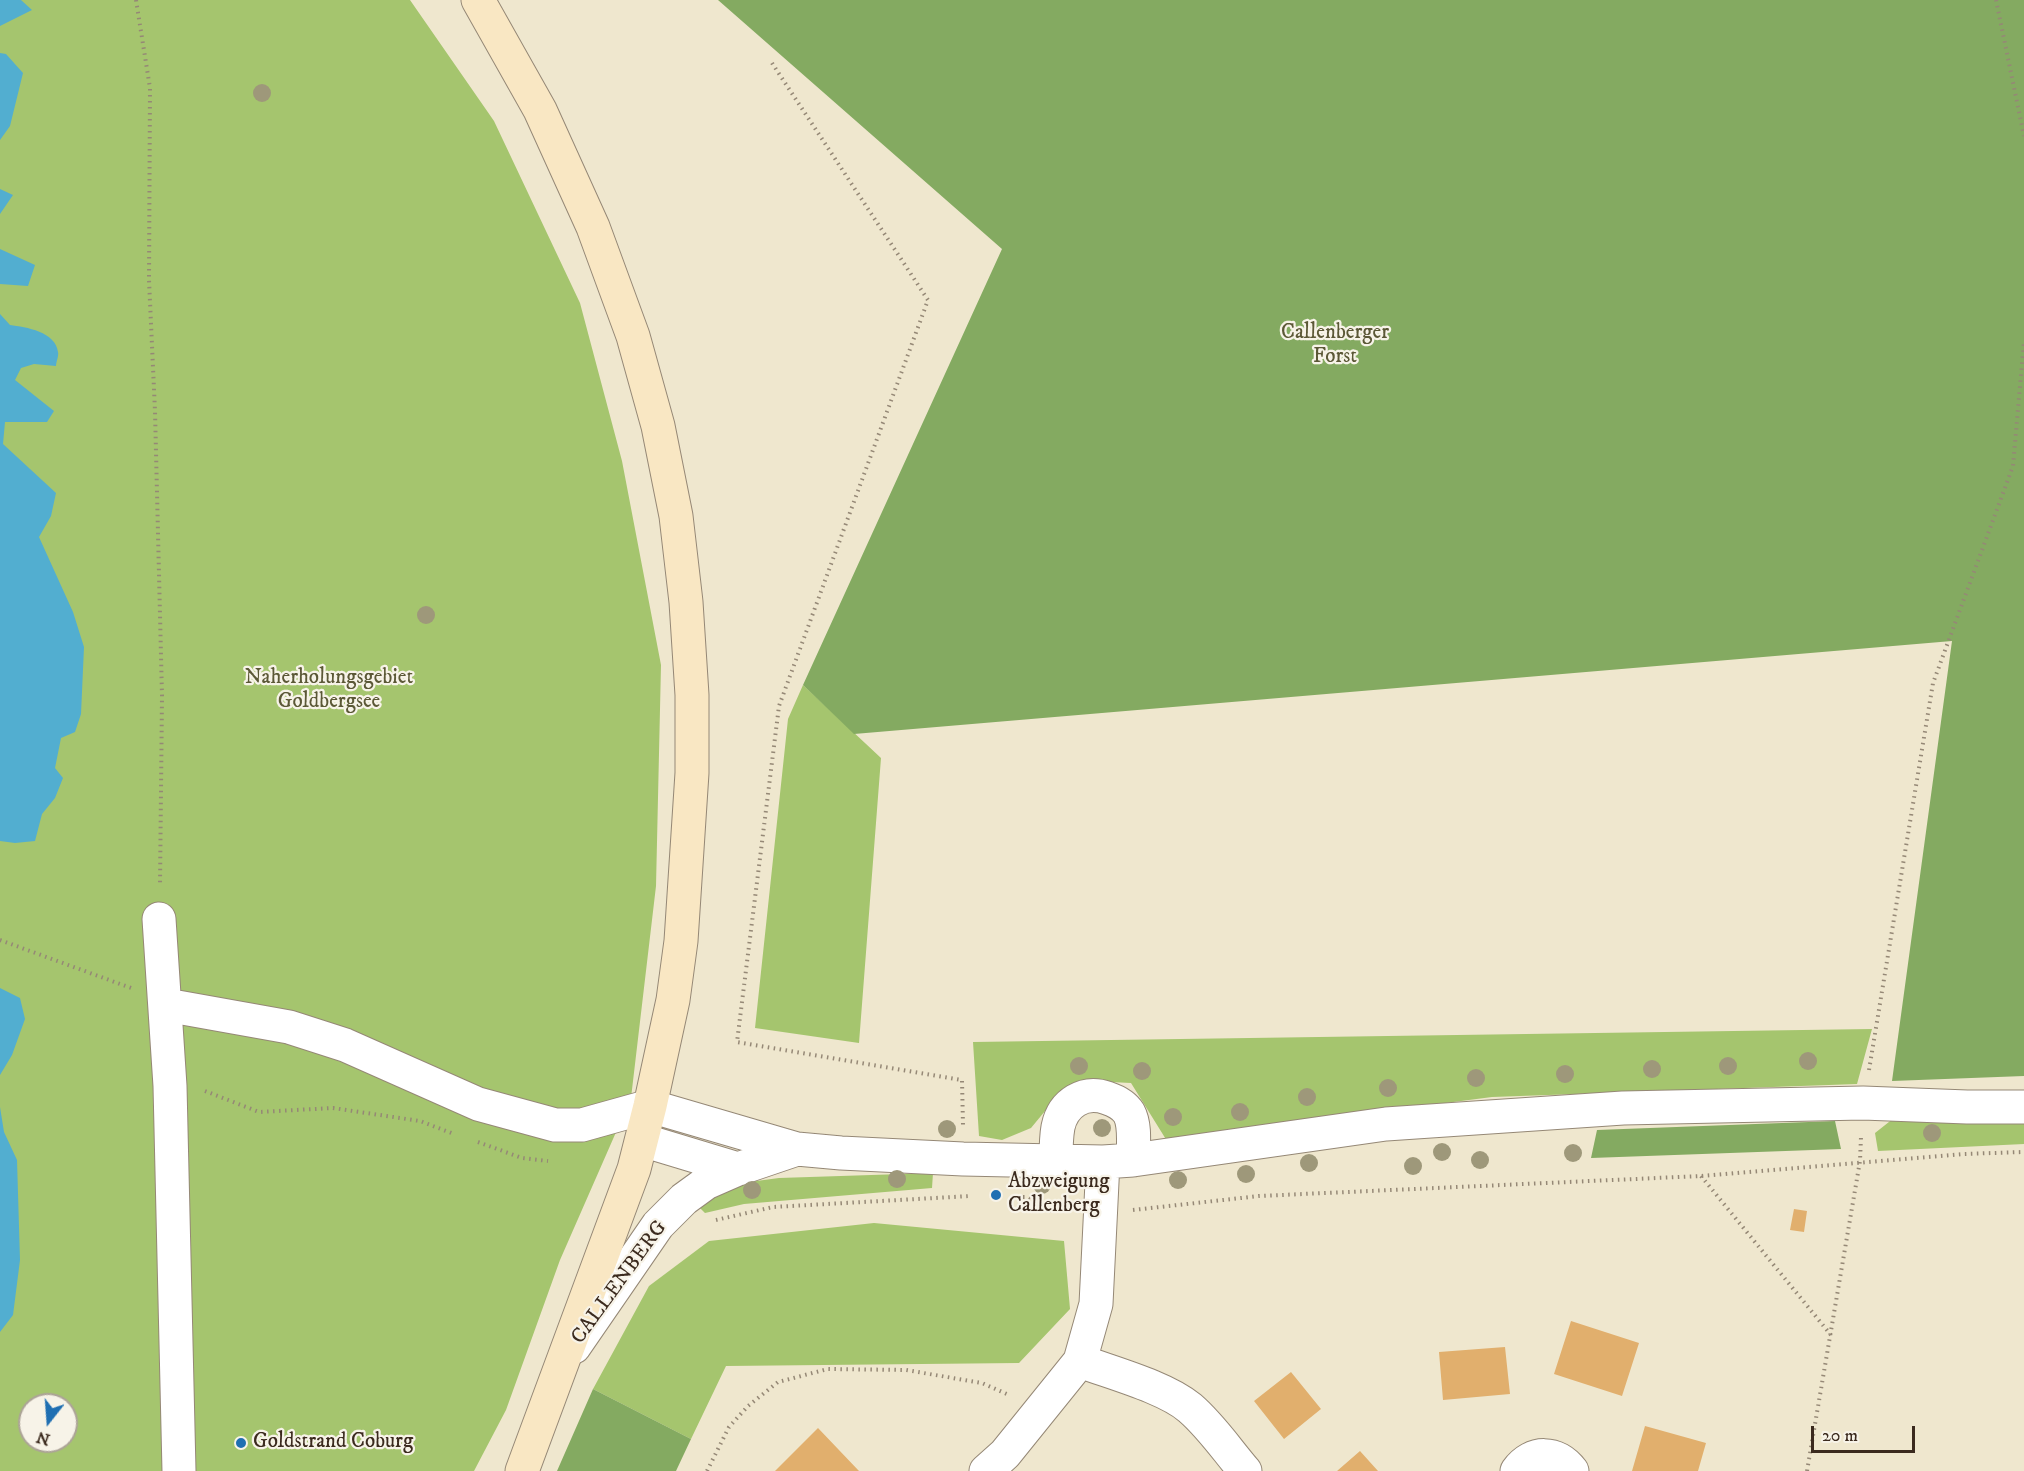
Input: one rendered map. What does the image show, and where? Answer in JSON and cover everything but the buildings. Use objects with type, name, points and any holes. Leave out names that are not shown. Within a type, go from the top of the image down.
[{"type":"street","points":[[478,0],[540,110],[593,227],[633,336],[658,426],[676,516],[690,660],[692,783],[681,941],[673,1000],[638,1154],[522,1471]]},
{"type":"street","points":[[159,919],[170,1086],[179,1471]]},
{"type":"street","points":[[166,1005],[289,1027],[345,1046],[478,1104],[555,1125],[582,1125],[650,1106],[798,1149],[841,1153],[963,1159],[1118,1161],[1386,1124],[1623,1108],[1863,1103],[2024,1107]]},
{"type":"street","points":[[986,1471],[1005,1454],[1080,1361],[1096,1304],[1102,1211],[1132,1122],[1128,1112],[1118,1101],[1098,1095],[1082,1096],[1070,1105],[1058,1127],[1056,1160]]},
{"type":"street","name":"CALLENBERG","points":[[564,1361],[658,1225],[684,1199],[706,1182],[798,1149]]},
{"type":"street","points":[[638,1154],[738,1169]]},
{"type":"street","points":[[1080,1361],[1159,1390],[1188,1407],[1208,1426],[1245,1471]]},
{"type":"street","points":[[1517,1471],[1527,1460],[1539,1455],[1551,1455],[1562,1461],[1572,1471]]},
{"type":"path","points":[[136,0],[150,88],[149,280],[155,411],[162,696],[159,919]]},
{"type":"path","points":[[1996,0],[2024,136]]},
{"type":"path","points":[[772,63],[928,300],[779,706],[737,1042],[962,1080],[963,1159]]},
{"type":"path","points":[[1807,1471],[1860,1161],[1863,1103],[1933,683],[2013,466],[2024,341]]},
{"type":"path","points":[[0,940],[139,990],[166,1005]]},
{"type":"path","points":[[170,1086],[199,1088],[259,1112],[333,1108],[420,1122],[460,1136]]},
{"type":"path","points":[[471,1140],[522,1158],[551,1160]]},
{"type":"path","points":[[1017,1196],[1027,1197],[1050,1211],[1133,1210],[1259,1196],[1701,1176],[1860,1161],[2024,1152]]},
{"type":"path","points":[[1701,1176],[1831,1335]]},
{"type":"path","points":[[684,1199],[698,1214],[712,1221],[773,1207],[973,1196]]},
{"type":"path","points":[[707,1471],[729,1427],[748,1406],[778,1382],[828,1369],[906,1370],[982,1383],[1043,1409]]},
{"type":"green space","name":"Naherholungsgebiet Goldbergsee","points":[[0,0],[410,0],[494,121],[580,303],[622,461],[661,665],[656,886],[631,1098],[560,1260],[506,1410],[474,1471],[0,1471]]},
{"type":"green space","name":"Callenberger Forst","points":[[718,0],[2024,0],[2024,1076],[1892,1081],[1952,641],[854,734],[803,685],[1002,249]]},
{"type":"green space","points":[[803,685],[881,758],[859,1043],[755,1028],[788,719]]},
{"type":"green space","points":[[1872,1029],[1857,1084],[1492,1097],[1167,1141],[1131,1083],[1090,1081],[1064,1088],[1031,1128],[1002,1140],[979,1136],[973,1042]]},
{"type":"green space","points":[[1894,1118],[1970,1124],[2024,1122],[2024,1144],[1878,1151],[1875,1133]]},
{"type":"green space","points":[[1835,1121],[1841,1149],[1591,1158],[1597,1130]]},
{"type":"green space","points":[[933,1173],[932,1188],[744,1204],[705,1213],[698,1206],[734,1184],[779,1178]]},
{"type":"green space","points":[[874,1223],[1064,1241],[1070,1309],[1019,1363],[726,1366],[691,1439],[593,1389],[649,1286],[709,1241]]},
{"type":"green space","points":[[593,1389],[691,1439],[676,1471],[557,1471]]},
{"type":"water","points":[[0,0],[21,0],[32,10],[0,26]]},
{"type":"water","points":[[0,53],[6,54],[23,73],[10,126],[0,140]]},
{"type":"water","points":[[0,189],[13,195],[0,214]]},
{"type":"water","points":[[0,249],[35,265],[28,286],[0,284]]},
{"type":"water","points":[[0,314],[10,325],[32,329],[46,335],[56,345],[58,352],[56,366],[34,364],[21,368],[15,380],[54,411],[47,422],[5,422],[3,444],[56,493],[51,516],[39,537],[73,612],[84,647],[81,714],[75,732],[61,738],[55,768],[63,778],[55,798],[42,814],[35,841],[15,843],[0,841]]},
{"type":"water","points":[[0,988],[20,998],[25,1019],[12,1055],[0,1075]]},
{"type":"water","points":[[0,1107],[4,1132],[17,1160],[20,1260],[13,1315],[0,1332]]},
{"type":"place","name":"Abzweigung Callenberg","points":[[996,1195]]},
{"type":"place","name":"Goldstrand Coburg","points":[[241,1443]]}]
